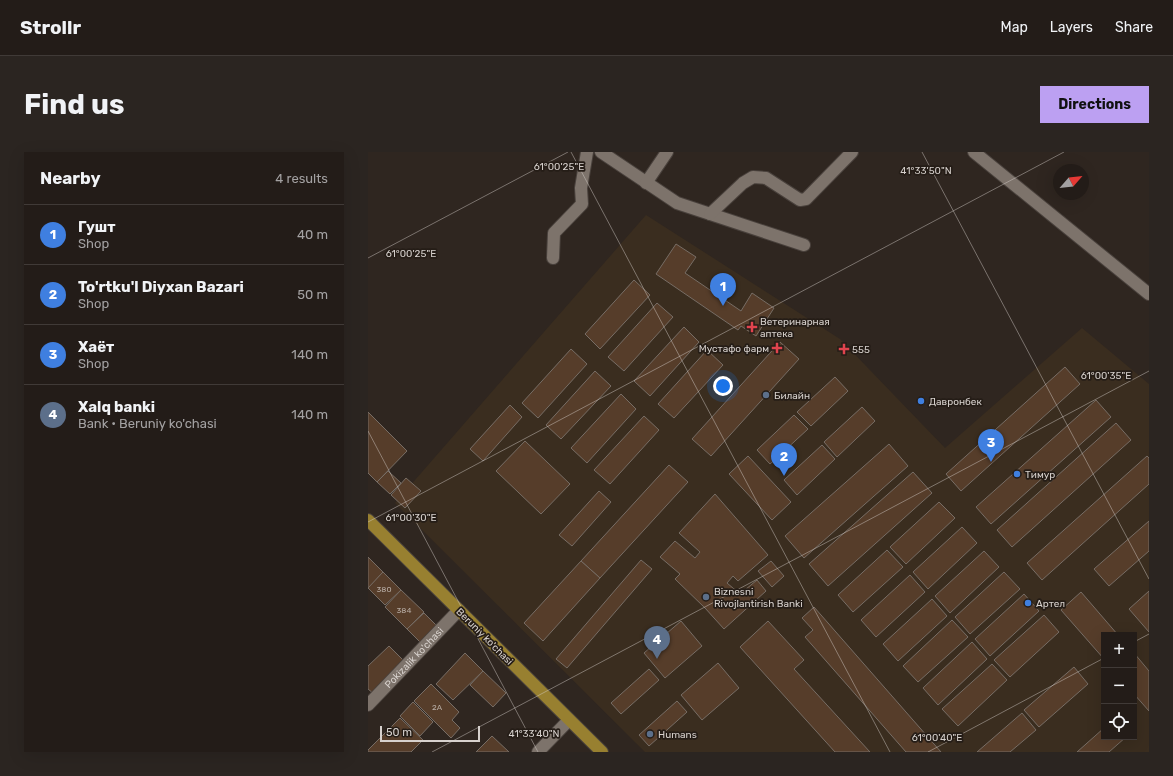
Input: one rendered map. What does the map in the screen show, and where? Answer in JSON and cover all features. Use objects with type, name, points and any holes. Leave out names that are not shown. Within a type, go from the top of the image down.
[{"type":"main road","name":"Beruniy ko'chasi","points":[[368,521],[602,752]]},
{"type":"street","points":[[552,258],[554,233],[582,204],[581,188],[587,152]]},
{"type":"street","points":[[601,152],[677,203],[804,245]]},
{"type":"street","points":[[646,182],[667,152]]},
{"type":"street","points":[[710,214],[742,183],[753,177],[766,178],[800,200],[806,199],[852,152]]},
{"type":"street","points":[[974,152],[1149,294]]},
{"type":"street","name":"Pokizalik ko'chasi","points":[[368,705],[459,610]]},
{"type":"street","points":[[538,752],[570,720]]},
{"type":"shaded area","points":[[646,215],[840,339],[945,448],[1082,328],[1149,384],[1149,752],[645,752],[395,503]]},
{"type":"building","points":[[676,244],[696,257],[685,273],[741,311],[752,293],[774,308],[756,336],[741,326],[738,330],[656,274]]},
{"type":"building","points":[[634,280],[650,295],[600,349],[585,334]]},
{"type":"building","points":[[657,303],[673,317],[624,371],[608,357]]},
{"type":"building","points":[[684,327],[699,342],[650,396],[634,381]]},
{"type":"building","points":[[780,342],[799,359],[711,456],[692,439]]},
{"type":"building","points":[[571,349],[587,364],[538,418],[522,403]]},
{"type":"building","points":[[707,350],[723,365],[674,418],[658,404]]},
{"type":"building","points":[[1065,367],[1080,384],[961,491],[946,474]]},
{"type":"building","points":[[595,371],[611,386],[561,439],[546,425]]},
{"type":"building","points":[[835,377],[848,391],[811,426],[797,412]]},
{"type":"building","points":[[621,394],[636,409],[587,463],[571,448]]},
{"type":"building","points":[[1096,400],[1111,417],[991,524],[976,507]]},
{"type":"building","points":[[510,405],[522,417],[483,461],[470,449]]},
{"type":"building","points":[[862,407],[875,421],[837,457],[824,442]]},
{"type":"building","points":[[368,412],[407,451],[377,482],[368,473]]},
{"type":"building","points":[[794,415],[808,429],[770,464],[757,450]]},
{"type":"building","points":[[644,416],[659,430],[610,484],[594,470]]},
{"type":"building","points":[[1116,423],[1131,440],[1012,547],[997,530]]},
{"type":"building","points":[[525,441],[570,484],[541,514],[496,471]]},
{"type":"building","points":[[889,444],[908,466],[804,558],[785,536]]},
{"type":"building","points":[[822,445],[835,459],[797,495],[784,480]]},
{"type":"building","points":[[748,456],[791,502],[772,520],[729,474]]},
{"type":"building","points":[[1147,456],[1149,458],[1149,484],[1042,580],[1027,563]]},
{"type":"building","points":[[669,465],[688,482],[600,578],[581,561]]},
{"type":"building","points":[[388,471],[401,483],[390,494],[377,482]]},
{"type":"building","points":[[913,472],[932,493],[828,586],[809,564]]},
{"type":"building","points":[[406,478],[421,491],[405,508],[391,495]]},
{"type":"building","points":[[599,491],[611,502],[572,546],[559,535]]},
{"type":"building","points":[[715,494],[768,555],[738,581],[733,576],[727,583],[740,594],[757,580],[766,591],[724,629],[675,579],[680,574],[660,557],[675,541],[695,558],[700,552],[679,533]]},
{"type":"building","points":[[939,502],[955,518],[906,564],[890,547]]},
{"type":"building","points":[[1149,521],[1149,551],[1109,586],[1094,569]]},
{"type":"building","points":[[962,527],[977,543],[928,589],[913,572]]},
{"type":"building","points":[[887,550],[903,567],[853,612],[838,595]]},
{"type":"building","points":[[984,551],[999,567],[950,613],[935,596]]},
{"type":"building","points":[[368,557],[383,572],[368,589]]},
{"type":"building","points":[[641,560],[652,569],[567,668],[556,659]]},
{"type":"building","points":[[581,561],[600,578],[543,641],[524,623]]},
{"type":"building","points":[[771,561],[784,576],[772,587],[758,571]]},
{"type":"building","points":[[383,572],[401,590],[385,605],[368,588]]},
{"type":"building","points":[[1004,572],[1020,589],[970,634],[955,617]]},
{"type":"building","points":[[910,575],[925,592],[876,637],[861,620]]},
{"type":"building","points":[[401,590],[424,612],[407,629],[385,607]]},
{"type":"building","points":[[1149,591],[1149,632],[1129,609]]},
{"type":"building","points":[[1081,592],[1115,632],[1101,632],[1101,656],[1061,610]]},
{"type":"building","points":[[1024,594],[1039,611],[990,656],[975,639]]},
{"type":"building","points":[[932,599],[947,616],[898,661],[883,644]]},
{"type":"building","points":[[814,607],[941,752],[906,752],[805,637],[813,630],[802,618]]},
{"type":"building","points":[[424,613],[437,626],[421,643],[407,629]]},
{"type":"building","points":[[1044,615],[1059,632],[1010,677],[994,660]]},
{"type":"building","points":[[952,620],[968,637],[918,682],[903,666]]},
{"type":"building","points":[[681,621],[702,646],[665,678],[644,653]]},
{"type":"building","points":[[768,621],[804,660],[794,669],[870,752],[835,752],[740,647]]},
{"type":"building","points":[[972,642],[987,659],[938,705],[923,688]]},
{"type":"building","points":[[389,646],[405,662],[374,694],[368,689],[368,666]]},
{"type":"building","points":[[465,653],[483,671],[453,700],[436,684]]},
{"type":"building","points":[[1137,657],[1149,671],[1149,711],[1137,697]]},
{"type":"building","points":[[718,663],[739,688],[702,720],[681,695]]},
{"type":"building","points":[[992,664],[1007,680],[958,726],[942,709]]},
{"type":"building","points":[[1074,667],[1088,684],[1039,727],[1024,710]]},
{"type":"building","points":[[649,669],[659,680],[621,714],[611,703]]},
{"type":"building","points":[[483,671],[506,693],[493,707],[470,685]]},
{"type":"building","points":[[431,684],[459,712],[452,720],[460,728],[451,738],[414,701]]},
{"type":"building","points":[[677,701],[687,712],[649,746],[639,735]]},
{"type":"building","points":[[413,702],[433,722],[420,736],[400,716]]},
{"type":"building","points":[[1022,713],[1036,730],[1010,752],[977,752]]},
{"type":"building","points":[[400,718],[423,740],[411,752],[368,752],[368,750]]},
{"type":"building","points":[[1101,731],[1101,740],[1123,740],[1109,752],[1077,752]]},
{"type":"building","points":[[492,736],[509,752],[476,752]]},
{"type":"place","name":"Гушт","points":[[723,306]]},
{"type":"place","name":"Ветеринарная аптека","points":[[752,327]]},
{"type":"place","name":"Мустафо фарм","points":[[777,348]]},
{"type":"place","name":"555","points":[[844,349]]},
{"type":"place","name":"Билайн","points":[[766,395]]},
{"type":"place","name":"Давронбек","points":[[921,401]]},
{"type":"place","name":"Хаёт","points":[[991,462]]},
{"type":"place","name":"Тимур","points":[[1017,474]]},
{"type":"place","name":"To'rtku'l Diyxan Bazari","points":[[784,476]]},
{"type":"place","name":"Biznesni Rivojlantirish Banki","points":[[706,597]]},
{"type":"place","name":"Артел","points":[[1028,603]]},
{"type":"place","name":"Xalq banki","points":[[657,659]]},
{"type":"place","name":"Humans","points":[[650,734]]}]
